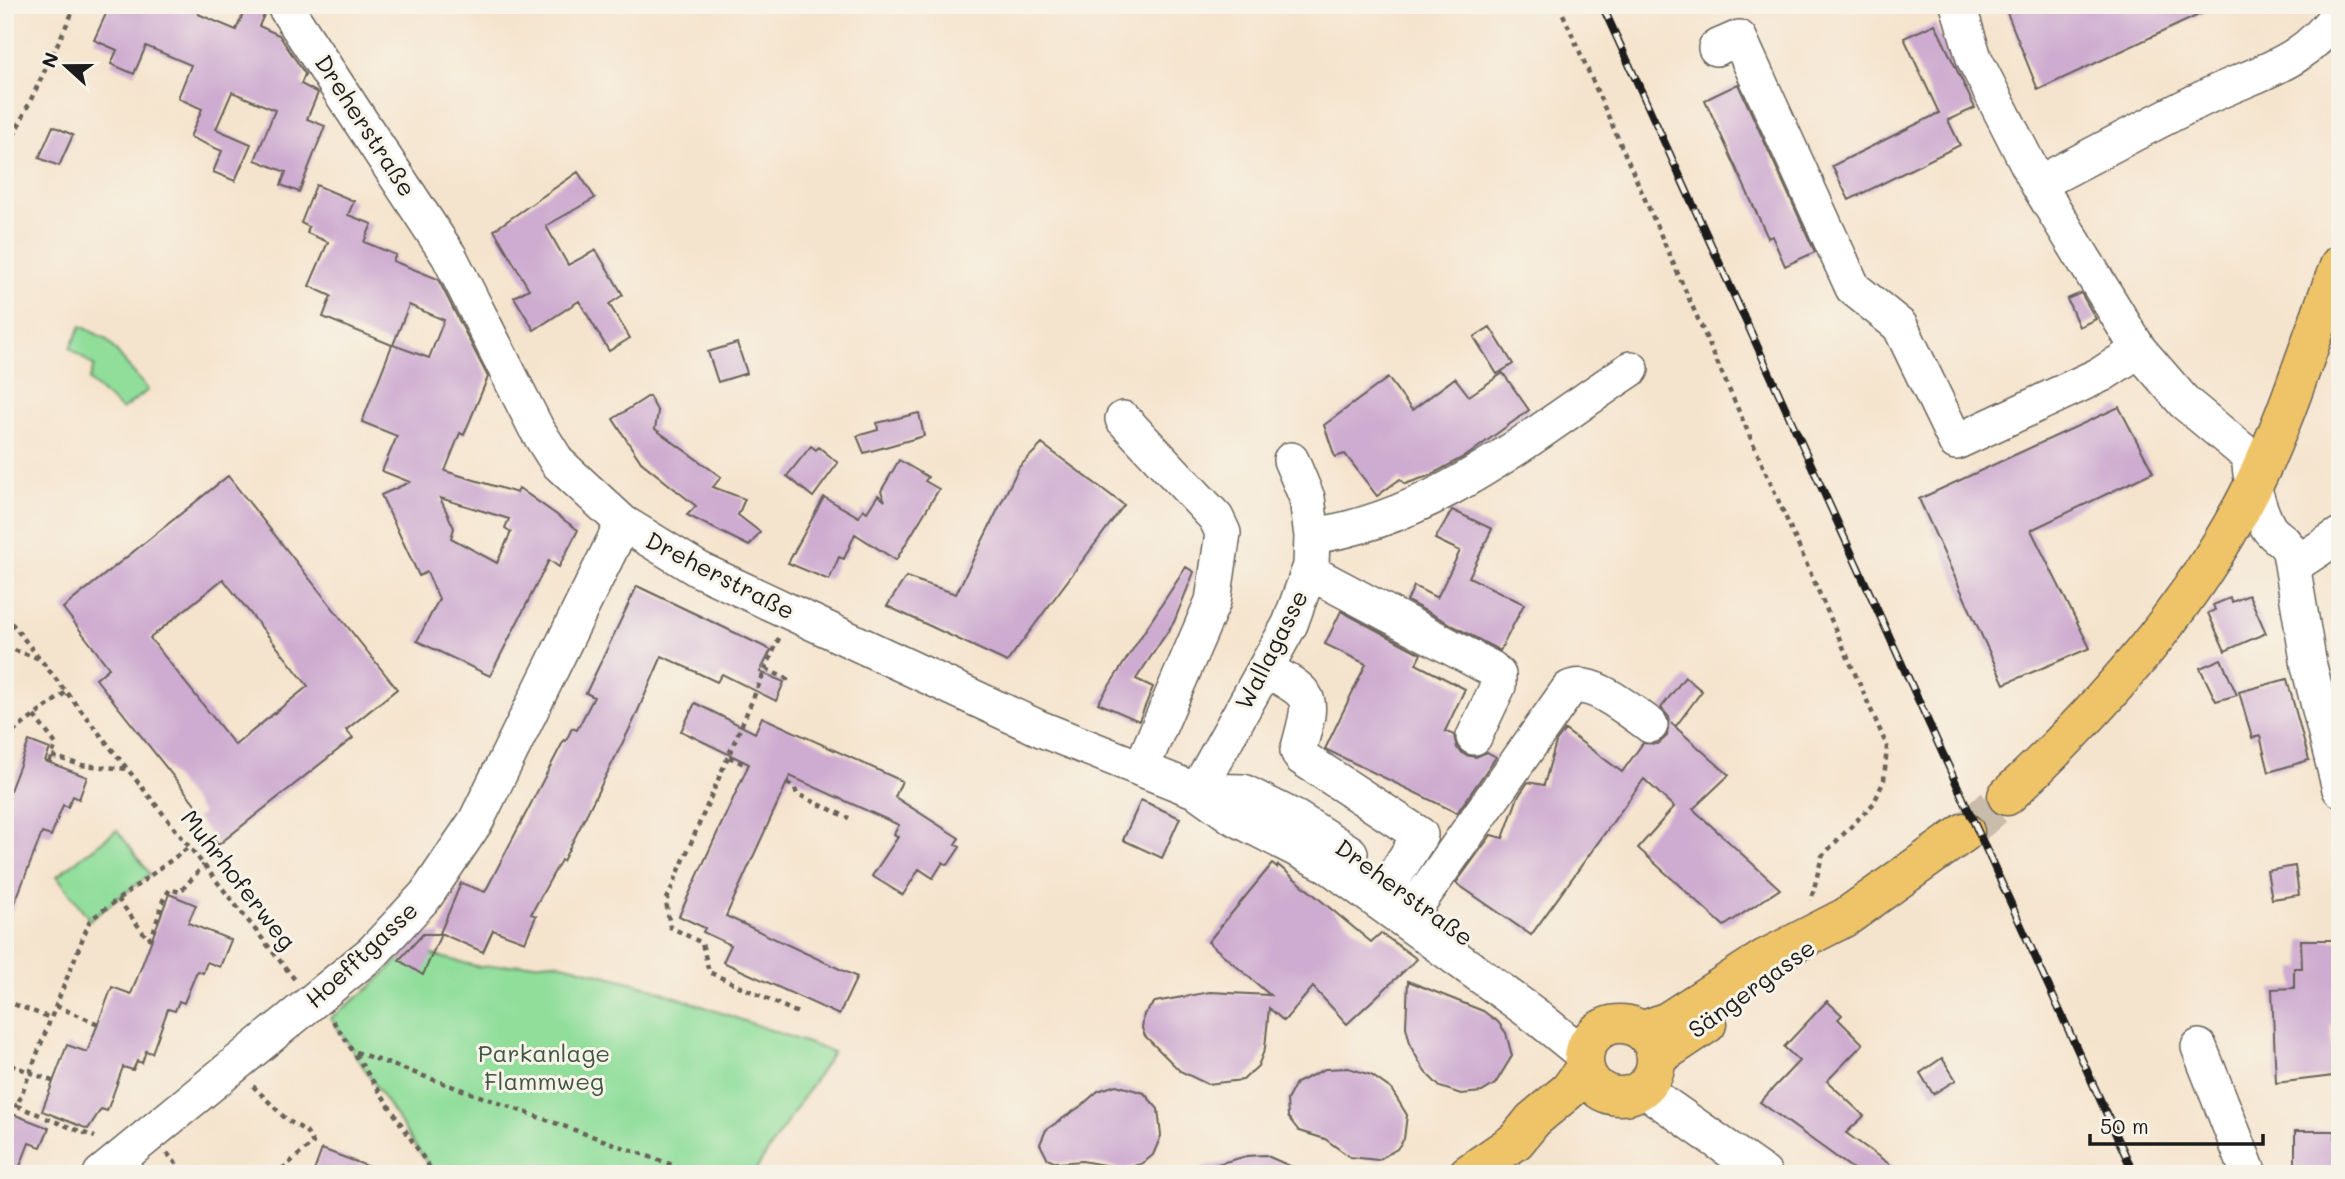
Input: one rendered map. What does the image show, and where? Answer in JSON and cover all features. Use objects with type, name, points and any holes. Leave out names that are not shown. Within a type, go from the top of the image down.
[{"type":"main road","points":[[2007,796],[2059,747],[2150,644],[2211,556],[2252,487],[2285,415],[2340,264]]},
{"type":"main road","name":"Sängergasse","points":[[1468,1174],[1516,1141],[1533,1120],[1569,1090],[1812,949],[1835,922],[1965,832]]},
{"type":"street","name":"Dreherstraße","points":[[284,5],[449,256],[536,428],[558,463],[622,523],[698,569],[1041,729],[1197,791],[1232,816],[1328,865],[1564,1036],[1616,1061]]},
{"type":"street","points":[[1958,5],[1974,58],[2038,184],[2139,351],[2184,402],[2249,456],[2252,487],[2270,530],[2287,543],[2325,665],[2340,789]]},
{"type":"street","points":[[2038,184],[2208,96],[2280,67],[2308,49],[2340,11]]},
{"type":"street","points":[[1716,48],[1739,38],[1853,288],[1900,326],[1956,442],[2102,374],[2139,351]]},
{"type":"street","points":[[1312,536],[1342,532],[1395,516],[1442,494],[1631,369]]},
{"type":"street","points":[[1124,419],[1216,518],[1223,533],[1213,601],[1141,769]]},
{"type":"street","name":"Wallagasse","points":[[1197,791],[1290,624],[1308,575],[1312,536],[1307,498],[1292,460]]},
{"type":"street","name":"Hoefftgasse","points":[[101,1174],[373,952],[426,895],[476,821],[622,523]]},
{"type":"street","points":[[2292,566],[2340,535]]},
{"type":"street","points":[[1308,575],[1323,579],[1492,669],[1498,675],[1498,686],[1474,737]]},
{"type":"street","points":[[1265,669],[1304,691],[1308,699],[1309,714],[1298,751],[1301,757],[1420,835],[1415,847],[1390,883]]},
{"type":"street","points":[[1418,903],[1569,689],[1576,686],[1591,687],[1650,725]]},
{"type":"street","name":"Dreherstraße","points":[[1197,791],[1243,792],[1335,842],[1418,903],[1616,1061],[1764,1174]]},
{"type":"street","points":[[2199,1047],[2249,1174]]},
{"type":"path","points":[[5,154],[76,5]]},
{"type":"path","points":[[1559,5],[1887,746],[1884,780],[1874,803],[1822,856],[1811,901],[1835,922]]},
{"type":"path","points":[[790,612],[666,901],[670,927],[702,943],[709,972],[800,1014]]},
{"type":"path","name":"Muhrhoferweg","points":[[5,615],[313,1003],[331,1018],[434,1174]]},
{"type":"path","points":[[5,647],[41,660]]},
{"type":"path","points":[[766,669],[787,679],[793,676]]},
{"type":"path","points":[[5,738],[66,692]]},
{"type":"path","points":[[34,716],[55,744],[49,764]]},
{"type":"path","points":[[52,756],[81,765],[128,769]]},
{"type":"path","points":[[729,757],[748,766]]},
{"type":"path","points":[[787,783],[794,787],[797,794],[849,818]]},
{"type":"path","points":[[18,1106],[90,920],[189,847]]},
{"type":"path","points":[[118,899],[148,939],[152,937],[163,900],[170,889],[180,892],[204,864]]},
{"type":"path","points":[[5,1001],[51,1018]]},
{"type":"path","points":[[56,1006],[102,1025]]},
{"type":"path","points":[[355,1052],[698,1174]]},
{"type":"path","points":[[5,1057],[9,1064],[57,1083]]},
{"type":"path","points":[[248,1080],[287,1120],[306,1131],[313,1143],[276,1174]]},
{"type":"path","points":[[5,1101],[40,1115]]},
{"type":"path","points":[[47,1118],[95,1137]]},
{"type":"path","points":[[163,1148],[185,1174]]},
{"type":"green space","points":[[81,326],[106,339],[148,390],[122,410],[89,381],[94,366],[70,348]]},
{"type":"green space","points":[[117,830],[150,874],[90,920],[57,876]]},
{"type":"green space","name":"Parkanlage Flammweg","points":[[409,949],[480,967],[555,962],[645,986],[833,1052],[753,1174],[434,1174],[331,1018],[371,987]]},
{"type":"building","points":[[110,5],[202,5],[198,14],[236,30],[247,5],[256,5],[264,15],[259,26],[279,35],[305,74],[301,84],[318,93],[307,119],[325,126],[299,192],[281,185],[286,172],[255,160],[275,110],[232,92],[216,129],[251,144],[235,181],[213,172],[222,151],[190,137],[202,109],[178,98],[191,65],[146,46],[134,74],[111,64],[117,50],[94,40]]},
{"type":"building","points":[[2004,5],[2220,5],[2038,90]]},
{"type":"building","points":[[1935,24],[1975,108],[1948,120],[1960,145],[1849,200],[1832,166],[1939,113],[1904,38]]},
{"type":"building","points":[[1738,84],[1815,252],[1785,266],[1772,236],[1768,238],[1705,100]]},
{"type":"building","points":[[53,126],[73,135],[59,166],[39,158]]},
{"type":"building","points":[[578,172],[595,198],[546,226],[568,265],[596,250],[623,295],[609,304],[630,338],[609,351],[579,301],[534,330],[514,297],[529,289],[494,230]]},
{"type":"building","points":[[316,185],[354,201],[348,215],[372,224],[364,242],[396,255],[393,261],[438,279],[488,377],[464,435],[460,433],[445,471],[517,493],[519,488],[578,530],[559,567],[549,560],[490,676],[417,641],[439,599],[427,572],[419,576],[381,495],[410,482],[382,471],[397,436],[362,422],[392,345],[323,317],[331,296],[309,286],[328,242],[307,233],[309,227],[301,223]],"holes":[[[409,305],[444,320],[429,358],[393,345]],[[440,498],[509,519],[505,528],[511,532],[497,563],[451,538],[454,528]]]},
{"type":"building","points":[[2081,293],[2096,319],[2079,327],[2067,299]]},
{"type":"building","points":[[1490,327],[1513,364],[1497,374],[1474,337]]},
{"type":"building","points":[[737,343],[747,373],[718,382],[708,352]]},
{"type":"building","points":[[1503,373],[1529,410],[1469,454],[1431,475],[1405,484],[1400,479],[1377,496],[1345,454],[1335,457],[1324,425],[1388,378],[1412,410],[1455,378],[1469,396]]},
{"type":"building","points":[[649,396],[658,412],[655,429],[721,477],[713,487],[745,499],[738,515],[760,532],[749,546],[687,515],[696,506],[641,462],[613,419]]},
{"type":"building","points":[[2119,407],[2153,472],[2031,530],[2090,648],[2004,684],[1919,499]]},
{"type":"building","points":[[919,413],[924,436],[864,453],[857,436],[878,430],[877,423]]},
{"type":"building","points":[[1042,444],[1124,505],[1007,662],[887,606],[906,577],[956,594],[1019,467]]},
{"type":"building","points":[[811,446],[816,450],[819,447],[838,463],[813,497],[787,476]]},
{"type":"building","points":[[899,460],[928,477],[925,481],[939,489],[896,560],[855,534],[844,559],[839,557],[829,580],[788,563],[824,497],[859,517],[863,509],[867,512],[878,495],[885,501],[881,491]]},
{"type":"building","points":[[228,476],[397,689],[346,730],[353,738],[218,845],[197,818],[203,814],[96,679],[109,668],[63,608]],"holes":[[[223,579],[308,686],[235,745],[150,638]]]},
{"type":"building","points":[[1452,510],[1492,529],[1469,577],[1524,604],[1500,651],[1407,601],[1414,586],[1437,598],[1460,551],[1435,539]]},
{"type":"building","points":[[1186,567],[1194,572],[1174,622],[1136,679],[1153,687],[1139,721],[1098,703]]},
{"type":"building","points":[[637,586],[771,650],[760,672],[784,682],[776,701],[722,674],[717,682],[662,656],[633,722],[563,861],[561,860],[531,914],[536,916],[525,942],[493,930],[483,952],[440,933],[461,883],[485,892],[564,740],[566,741],[572,728],[577,730],[594,697],[586,693]]},
{"type":"building","points":[[2249,595],[2266,633],[2225,651],[2208,613],[2215,610],[2213,605],[2230,598],[2232,602]]},
{"type":"building","points":[[1341,611],[1421,654],[1416,664],[1465,689],[1445,731],[1454,735],[1457,748],[1465,755],[1476,757],[1487,752],[1496,757],[1457,813],[1325,749],[1366,664],[1325,644]]},
{"type":"building","points":[[2221,659],[2237,695],[2216,701],[2200,668]]},
{"type":"building","points":[[1685,677],[1702,691],[1676,726],[1671,723],[1729,775],[1693,809],[1780,889],[1724,926],[1638,848],[1674,807],[1644,779],[1531,935],[1456,883],[1491,835],[1503,838],[1518,797],[1528,782],[1544,785],[1556,742],[1565,730],[1622,772],[1643,743],[1658,744],[1667,736],[1669,717],[1661,708]]},
{"type":"building","points":[[2287,679],[2309,760],[2269,772],[2260,736],[2252,738],[2239,692]]},
{"type":"building","points":[[695,703],[755,733],[762,717],[902,781],[895,797],[959,838],[955,844],[960,847],[948,865],[943,862],[933,878],[919,869],[903,895],[872,876],[898,837],[894,834],[899,825],[790,776],[726,916],[857,977],[839,1015],[723,962],[731,945],[703,932],[705,928],[679,916],[749,764],[681,731]]},
{"type":"building","points":[[29,741],[50,749],[45,761],[87,777],[79,799],[73,796],[68,807],[63,805],[51,836],[42,833],[7,923],[6,801]]},
{"type":"building","points":[[1141,800],[1180,818],[1162,858],[1123,840]]},
{"type":"building","points":[[1272,864],[1277,868],[1278,865],[1371,942],[1381,933],[1417,959],[1347,1024],[1313,987],[1284,1021],[1269,1008],[1265,1048],[1258,1066],[1243,1080],[1207,1084],[1180,1071],[1145,1036],[1142,1028],[1144,1014],[1155,1002],[1210,992],[1270,995],[1208,942]]},
{"type":"building","points":[[2295,866],[2299,895],[2272,899],[2267,871]]},
{"type":"building","points":[[169,894],[196,905],[188,923],[231,940],[220,967],[207,962],[203,973],[197,971],[184,1003],[179,1001],[175,1011],[168,1009],[152,1053],[146,1051],[142,1063],[137,1061],[133,1070],[123,1067],[107,1111],[101,1109],[88,1129],[42,1111],[67,1045],[87,1052],[112,987],[131,994]]},
{"type":"building","points":[[423,934],[441,934],[423,975],[399,960]]},
{"type":"building","points":[[2301,940],[2339,940],[2340,1024],[2331,1025],[2333,1076],[2276,1083],[2272,989],[2294,988],[2294,968],[2302,968]]},
{"type":"building","points":[[1408,981],[1483,1011],[1498,1022],[1506,1033],[1512,1056],[1495,1084],[1482,1092],[1461,1094],[1440,1087],[1425,1072],[1411,1047],[1406,1027]]},
{"type":"building","points":[[1827,1001],[1842,1015],[1838,1019],[1863,1044],[1827,1081],[1864,1116],[1846,1133],[1903,1174],[1860,1174],[1760,1102],[1799,1061],[1784,1047]]},
{"type":"building","points":[[1942,1058],[1956,1080],[1933,1094],[1920,1073]]},
{"type":"building","points":[[1348,1068],[1371,1075],[1391,1089],[1407,1115],[1404,1139],[1397,1149],[1378,1160],[1350,1157],[1325,1139],[1299,1131],[1288,1117],[1287,1100],[1296,1083],[1325,1069]]},
{"type":"building","points":[[1116,1085],[1144,1093],[1158,1109],[1161,1136],[1153,1155],[1143,1163],[1126,1169],[1082,1161],[1059,1163],[1047,1158],[1040,1144],[1046,1130],[1098,1091]]},
{"type":"building","points":[[5,1111],[49,1128],[41,1147],[29,1143],[17,1174],[5,1174]]},
{"type":"building","points":[[2295,1131],[2335,1131],[2335,1174],[2295,1170]]},
{"type":"building","points":[[322,1149],[383,1172],[313,1174]]},
{"type":"building","points":[[1265,1155],[1308,1174],[1202,1174],[1202,1168],[1247,1156]]},
{"type":"tunnel","points":[[1965,832],[2007,796]]},
{"type":"railway","points":[[1602,5],[2134,1174]]}]
